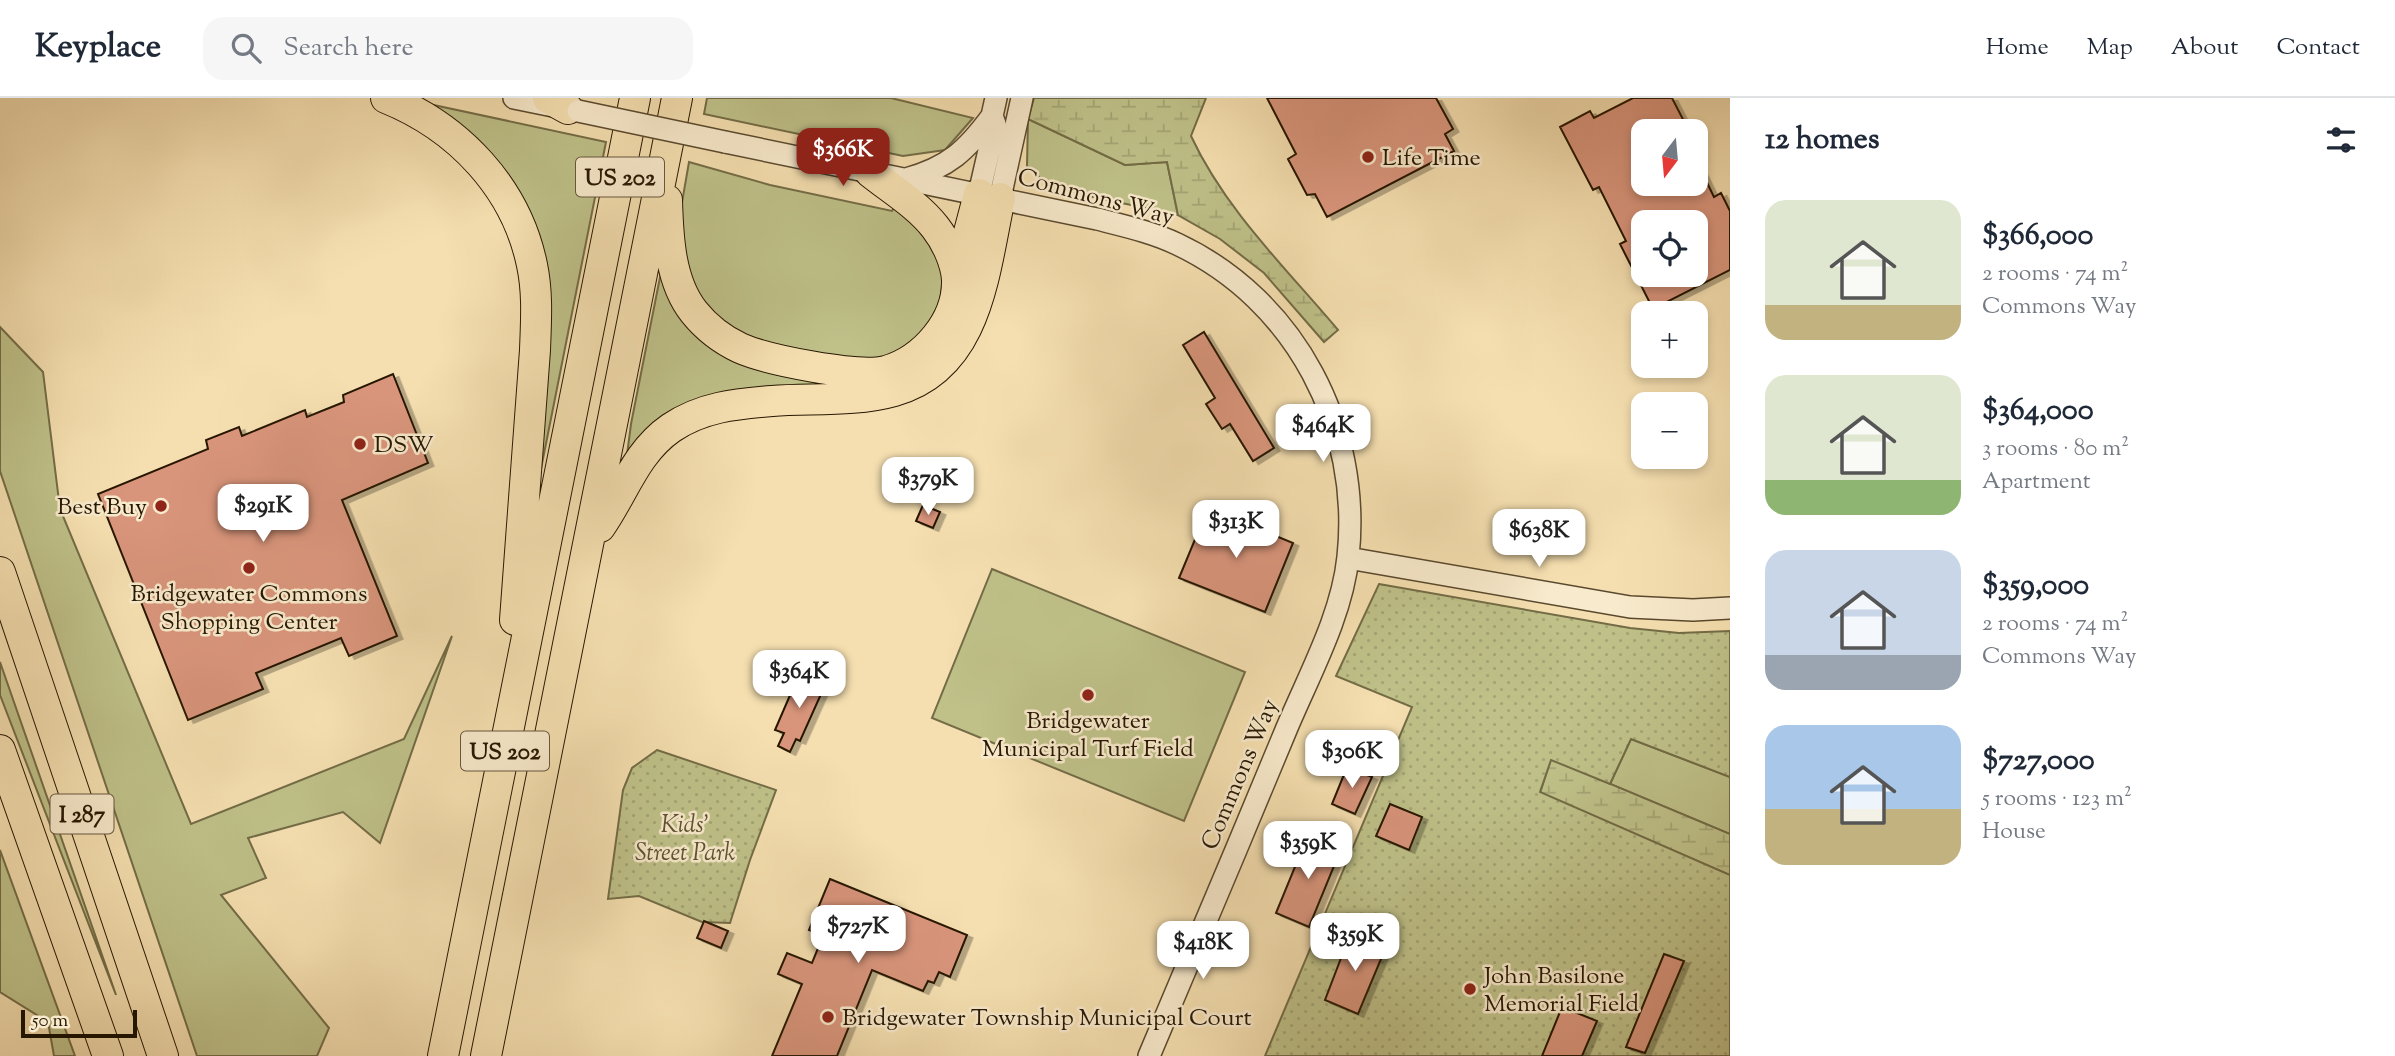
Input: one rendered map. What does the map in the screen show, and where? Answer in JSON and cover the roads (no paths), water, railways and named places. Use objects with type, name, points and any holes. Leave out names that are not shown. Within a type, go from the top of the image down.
[{"type":"highway","points":[[386,98],[438,125],[480,161],[501,190],[516,218],[532,265],[536,310],[535,350],[506,743]]},
{"type":"highway","name":"US 202","points":[[443,1056],[635,98]]},
{"type":"highway","name":"US 202","points":[[472,1056],[479,1022],[494,1009],[677,98]]},
{"type":"highway","points":[[665,158],[670,243],[678,280],[693,311],[722,338],[742,349],[853,373],[886,371],[917,356],[938,334],[952,306],[957,281],[989,196]]},
{"type":"highway","points":[[870,172],[928,218],[937,229],[950,255],[957,281]]},
{"type":"highway","points":[[588,544],[611,511],[630,473],[649,448],[669,429],[694,414],[720,406],[751,402],[879,394],[909,385],[935,370],[958,344],[973,314],[984,277],[989,196]]},
{"type":"highway","name":"I 287","points":[[0,572],[163,1056]]},
{"type":"highway","name":"I 287","points":[[0,750],[108,1056]]},
{"type":"highway","points":[[486,1056],[494,1009]]},
{"type":"street","name":"Commons Way","points":[[514,98],[565,106],[1097,219],[1158,236],[1208,261],[1254,297],[1301,352],[1328,404],[1346,475],[1349,507],[1348,558],[1341,594],[1149,1056]]},
{"type":"street","points":[[989,196],[1022,98]]},
{"type":"street","points":[[989,196],[994,107]]},
{"type":"street","points":[[903,179],[938,169],[951,161],[976,137],[994,107]]},
{"type":"street","points":[[1348,558],[1630,607],[1679,610],[1730,608]]},
{"type":"place","name":"Life Time","points":[[1368,157]]},
{"type":"place","name":"DSW","points":[[360,444]]},
{"type":"place","name":"Best Buy","points":[[161,506]]},
{"type":"place","name":"Bridgewater Commons Shopping Center","points":[[249,568]]},
{"type":"place","name":"Bridgewater Municipal Turf Field","points":[[1088,695]]},
{"type":"place","name":"John Basilone Memorial Field","points":[[1470,989]]},
{"type":"place","name":"Bridgewater Township Municipal Court","points":[[828,1017]]},
{"type":"park label","name":"Kids' Street Park","points":[[685,838]]}]
